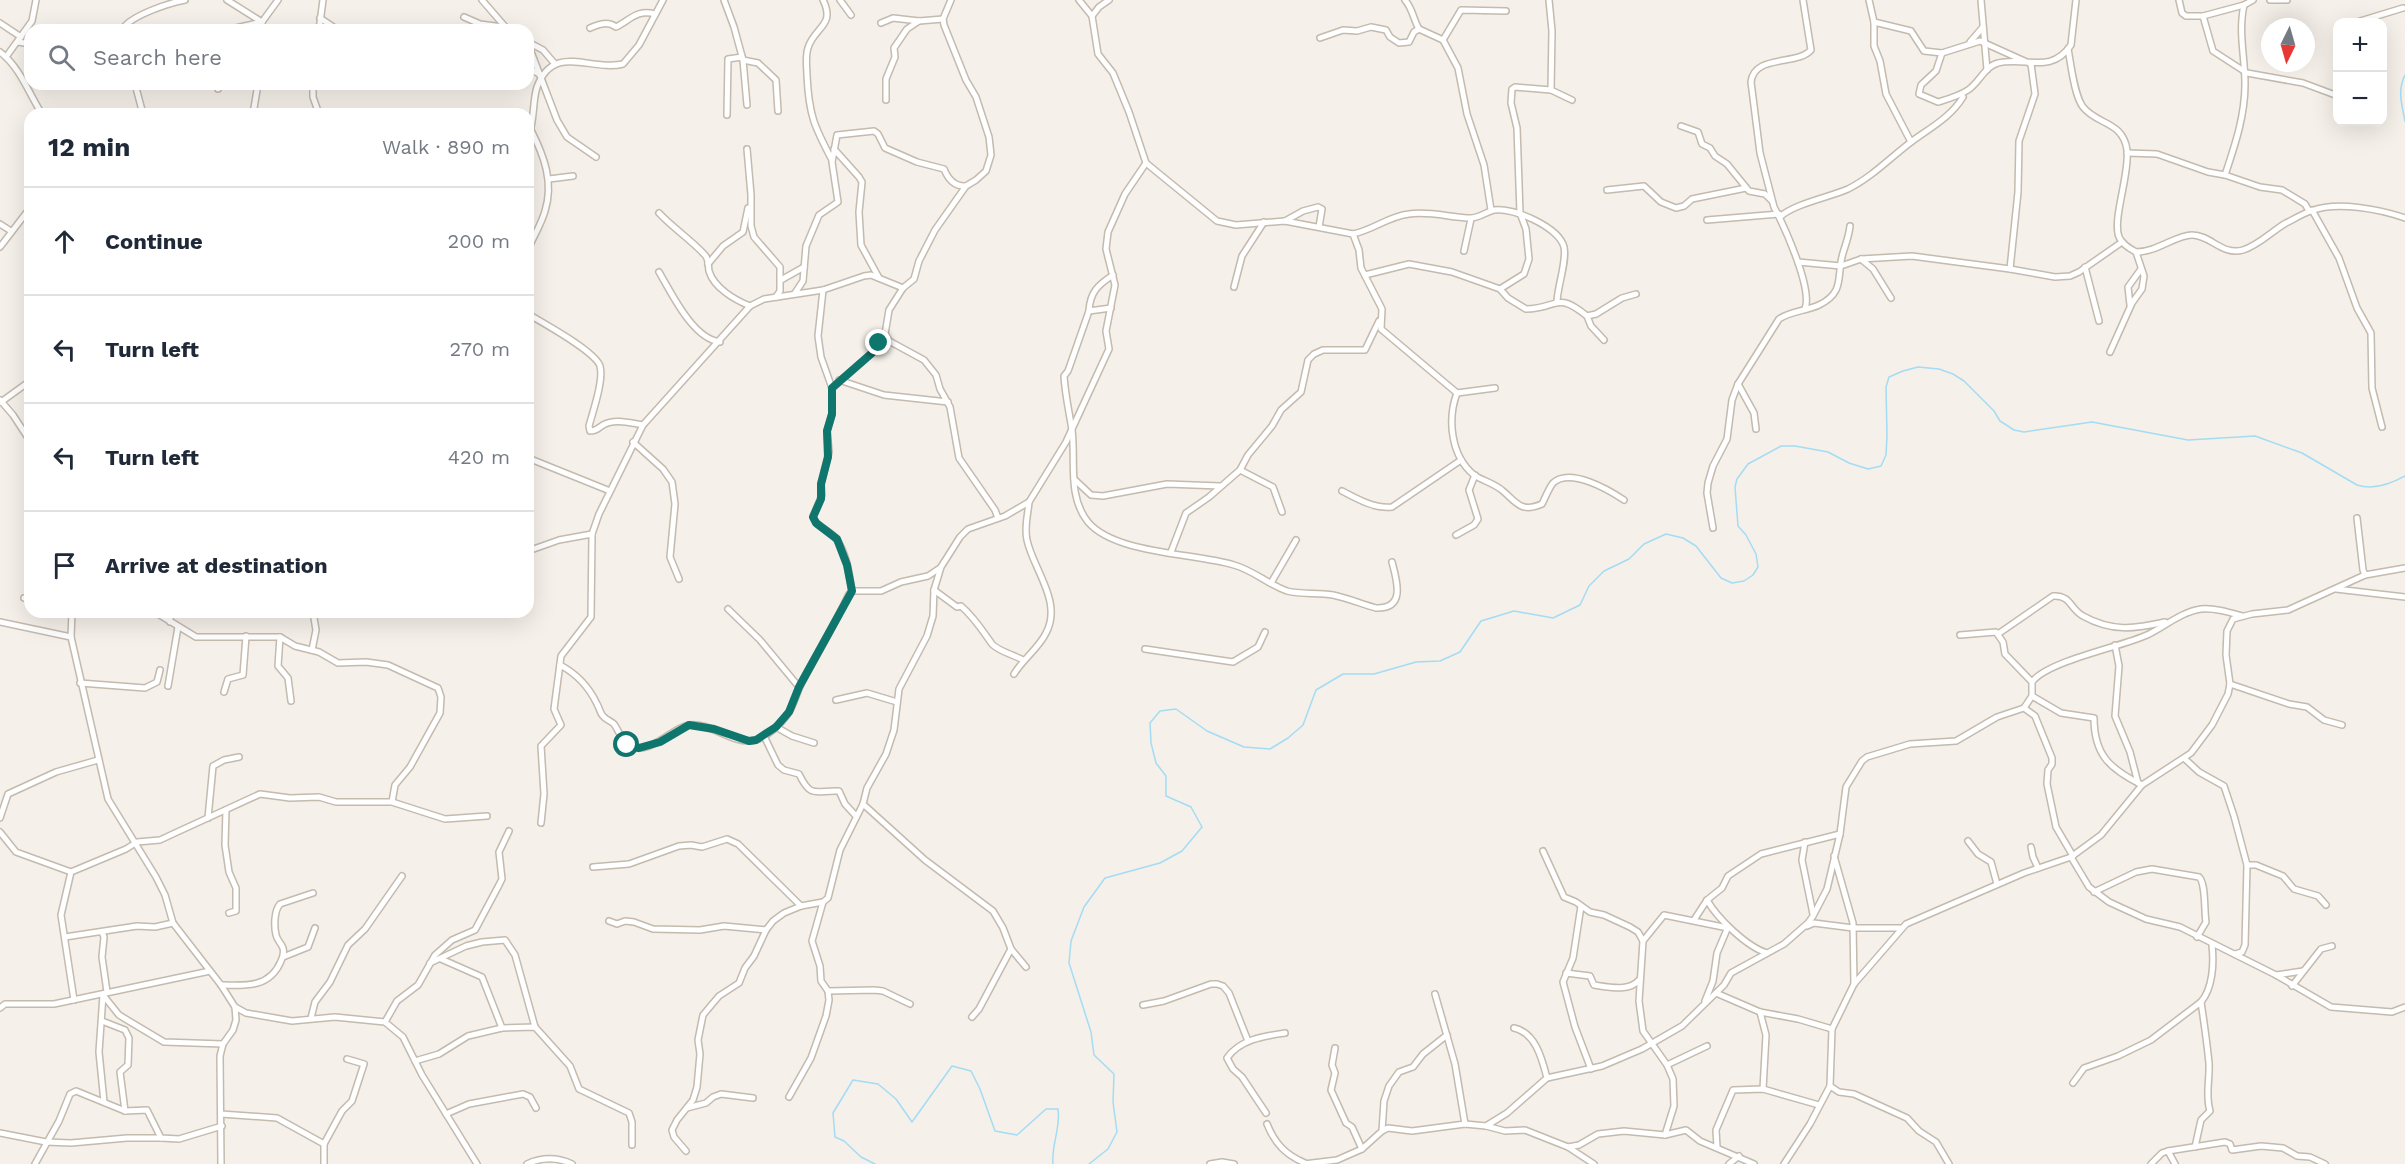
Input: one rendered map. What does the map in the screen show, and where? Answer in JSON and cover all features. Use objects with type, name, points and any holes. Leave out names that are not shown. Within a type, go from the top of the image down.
[{"type":"street","points":[[30,24],[36,0]]},
{"type":"street","points":[[126,24],[163,5],[185,0]]},
{"type":"street","points":[[226,0],[262,22]]},
{"type":"street","points":[[320,24],[323,0]]},
{"type":"street","points":[[482,0],[503,24]]},
{"type":"street","points":[[533,108],[534,96],[541,76],[555,63],[570,61],[623,64],[639,45],[663,0]]},
{"type":"street","points":[[724,0],[743,58],[747,105]]},
{"type":"street","points":[[795,293],[804,281],[806,246],[819,215],[835,205],[839,198],[832,162],[813,122],[808,104],[808,47],[828,18],[828,10],[823,0]]},
{"type":"street","points":[[840,0],[851,15]]},
{"type":"street","points":[[832,388],[872,353],[885,334],[889,310],[903,288],[914,279],[924,249],[966,186],[986,171],[991,155],[989,137],[976,97],[966,80],[943,19],[951,0]]},
{"type":"street","points":[[1079,0],[1092,16],[1098,54],[1113,73],[1146,163],[1217,221],[1236,225],[1285,221],[1353,234],[1383,224],[1396,216],[1411,213],[1471,219],[1481,217],[1491,210],[1520,213],[1548,229],[1563,245],[1565,258],[1558,284],[1557,301]]},
{"type":"street","points":[[1092,16],[1109,0]]},
{"type":"street","points":[[1405,0],[1411,6],[1415,23],[1419,29],[1443,40],[1458,68],[1467,114],[1484,165],[1491,210]]},
{"type":"street","points":[[1550,0],[1551,90]]},
{"type":"street","points":[[1773,203],[1760,153],[1752,77],[1767,64],[1803,56],[1810,50],[1803,0]]},
{"type":"street","points":[[1869,0],[1874,22],[1874,46],[1880,61],[1886,94],[1911,142]]},
{"type":"street","points":[[1981,0],[1987,70]]},
{"type":"street","points":[[1942,53],[1936,71],[1921,85],[1920,96],[1938,102],[1961,94],[1999,62],[2053,61],[2071,45],[2076,0]]},
{"type":"street","points":[[2180,0],[2182,13],[2186,16],[2203,16],[2244,5],[2253,0]]},
{"type":"street","points":[[2270,0],[2287,0]]},
{"type":"street","points":[[253,24],[262,22],[276,1]]},
{"type":"street","points":[[2225,175],[2240,130],[2245,88],[2241,29],[2244,5]]},
{"type":"street","points":[[2369,18],[2403,8]]},
{"type":"street","points":[[1443,40],[1461,10],[1506,11]]},
{"type":"street","points":[[590,28],[604,23],[611,23],[616,27],[638,13],[646,11],[655,14]]},
{"type":"street","points":[[464,16],[480,24]]},
{"type":"street","points":[[2203,16],[2213,51],[2244,71],[2259,76],[2303,83],[2333,94]]},
{"type":"street","points":[[320,18],[329,24]]},
{"type":"street","points":[[881,22],[893,18],[919,21],[943,19]]},
{"type":"street","points":[[886,100],[886,79],[895,57],[894,48],[908,29],[919,21]]},
{"type":"street","points":[[1874,22],[1911,31],[1924,51],[1942,53],[1968,43],[1985,42],[2031,63]]},
{"type":"street","points":[[0,23],[24,41]]},
{"type":"street","points":[[1320,38],[1343,30],[1357,31],[1371,27],[1386,30],[1393,39],[1403,44],[1409,42],[1414,32],[1419,29]]},
{"type":"street","points":[[1968,43],[1983,27]]},
{"type":"street","points":[[6,57],[24,33]]},
{"type":"street","points":[[534,46],[543,50],[555,63]]},
{"type":"street","points":[[2068,49],[2083,107],[2120,133],[2125,141],[2127,153],[2125,187],[2118,230],[2122,242],[2136,252],[2144,276],[2142,289],[2130,306],[2110,352]]},
{"type":"street","points":[[0,52],[24,80]]},
{"type":"street","points":[[534,58],[557,120],[567,137],[596,157]]},
{"type":"street","points":[[727,115],[728,59],[743,58],[758,63],[776,80],[778,111]]},
{"type":"street","points":[[2010,269],[2018,192],[2019,141],[2035,94],[2031,63]]},
{"type":"street","points":[[534,72],[541,76]]},
{"type":"street","points":[[1500,289],[1524,274],[1529,260],[1527,238],[1520,213],[1516,128],[1510,93],[1515,87],[1551,90],[1572,100]]},
{"type":"street","points":[[29,90],[37,108]]},
{"type":"street","points":[[137,90],[141,108]]},
{"type":"street","points":[[254,108],[257,90]]},
{"type":"street","points":[[313,90],[317,108]]},
{"type":"street","points":[[1707,220],[1780,215],[1848,188],[1874,173],[1911,142],[1941,121],[1963,97]]},
{"type":"street","points":[[1682,126],[1698,132],[1702,144],[1710,148],[1714,156],[1727,164],[1746,188],[1754,193],[1765,194],[1773,203],[1798,262],[1807,299],[1805,309]]},
{"type":"street","points":[[832,162],[837,135],[874,131],[885,148],[917,162],[944,169],[947,178],[957,185],[966,186]]},
{"type":"street","points":[[534,136],[543,155],[549,179],[545,211],[534,236]]},
{"type":"street","points":[[747,149],[751,226],[754,237],[780,267],[780,291],[776,297]]},
{"type":"street","points":[[834,149],[862,182],[861,245],[879,278]]},
{"type":"street","points":[[2127,153],[2157,154],[2260,187],[2282,190],[2305,204],[2338,258],[2357,308],[2371,333],[2372,388],[2382,427]]},
{"type":"street","points":[[1014,674],[1023,660],[1046,635],[1052,616],[1048,597],[1027,540],[1029,502],[1059,454],[1109,349],[1106,332],[1115,290],[1106,249],[1108,232],[1125,194],[1146,163]]},
{"type":"street","points":[[549,179],[573,176]]},
{"type":"street","points":[[1607,190],[1644,186],[1661,202],[1676,208],[1684,206],[1692,199],[1746,188]]},
{"type":"street","points":[[708,264],[723,246],[743,232],[751,195]]},
{"type":"street","points":[[1285,221],[1303,211],[1318,207],[1322,209],[1319,226]]},
{"type":"street","points":[[2136,252],[2159,248],[2190,234],[2228,250],[2245,249],[2284,224],[2311,211],[2343,207],[2384,211],[2405,218]]},
{"type":"street","points":[[659,213],[705,255],[710,274],[716,284],[732,297],[750,306]]},
{"type":"street","points":[[0,247],[24,215]]},
{"type":"street","points":[[1464,251],[1471,219]]},
{"type":"street","points":[[1234,287],[1242,256],[1264,222]]},
{"type":"street","points":[[0,224],[11,231]]},
{"type":"street","points":[[1713,528],[1707,493],[1708,483],[1713,466],[1727,439],[1732,400],[1738,384],[1779,319],[1786,314],[1819,305],[1835,292],[1840,281],[1850,226]]},
{"type":"street","points":[[1170,552],[1186,513],[1240,470],[1248,455],[1272,426],[1281,410],[1301,392],[1308,360],[1323,350],[1365,350],[1380,320],[1382,309],[1359,263],[1359,250],[1353,234]]},
{"type":"street","points":[[1798,262],[1841,266],[1861,259],[1912,256],[2055,277],[2070,276],[2122,242]]},
{"type":"street","points":[[1861,259],[1873,269],[1891,298]]},
{"type":"street","points":[[1365,275],[1409,264],[1452,272],[1500,289],[1508,298],[1526,309],[1542,307],[1557,301],[1571,304],[1587,316],[1592,326],[1605,340]]},
{"type":"street","points":[[781,280],[804,267]]},
{"type":"street","points":[[2085,267],[2099,321]]},
{"type":"street","points":[[2130,306],[2128,287],[2141,268]]},
{"type":"street","points":[[658,272],[692,325],[703,336],[720,342]]},
{"type":"street","points":[[1113,275],[1095,288],[1091,295],[1089,311],[1068,371],[1064,376],[1066,402],[1072,429],[1073,478],[1079,508],[1088,523],[1100,532],[1128,546],[1236,565],[1287,591],[1312,595],[1331,594],[1384,608],[1393,604],[1396,596],[1397,582],[1392,562]]},
{"type":"street","points":[[542,823],[544,772],[541,746],[561,725],[554,709],[564,650],[591,617],[592,534],[610,491],[643,425],[750,306],[764,299],[823,290],[864,276],[879,278],[903,288]]},
{"type":"street","points":[[560,665],[581,679],[597,702],[603,716],[613,723],[627,745],[632,747],[639,748],[660,742],[689,725],[714,729],[749,741],[764,736],[776,727],[789,712],[799,687],[852,591],[847,565],[837,539],[816,523],[813,517],[821,499],[821,484],[828,457],[827,431],[832,414],[832,388],[821,357],[818,336],[823,290]]},
{"type":"street","points":[[1587,316],[1596,314],[1622,298],[1636,294]]},
{"type":"street","points":[[1089,311],[1111,308]]},
{"type":"street","points":[[534,318],[575,343],[594,357],[600,366],[600,381],[589,426],[590,431],[596,431],[610,422],[643,425]]},
{"type":"street","points":[[1380,320],[1381,329],[1456,393],[1495,388]]},
{"type":"street","points":[[885,334],[889,341],[924,360],[931,368],[948,402],[959,458],[995,510],[998,518]]},
{"type":"street","points":[[839,380],[884,395],[948,402]]},
{"type":"street","points":[[1738,384],[1754,413],[1756,429]]},
{"type":"street","points":[[24,385],[1,401],[24,432]]},
{"type":"street","points":[[1456,393],[1451,419],[1453,437],[1461,460],[1475,476],[1491,483],[1504,492],[1510,500],[1527,508],[1542,504],[1554,483],[1562,479],[1573,478],[1596,484],[1624,500]]},
{"type":"street","points":[[633,442],[663,469],[672,482],[675,504],[670,557],[678,579]]},
{"type":"street","points":[[534,460],[610,491]]},
{"type":"street","points":[[1342,491],[1360,501],[1392,507],[1461,460]]},
{"type":"street","points":[[1240,470],[1273,487],[1282,512]]},
{"type":"street","points":[[1456,534],[1474,525],[1478,519],[1469,490],[1475,476]]},
{"type":"street","points":[[1073,478],[1091,495],[1103,496],[1167,484],[1220,486]]},
{"type":"street","points":[[686,1151],[674,1137],[672,1130],[676,1120],[693,1100],[697,1087],[701,1018],[719,996],[739,983],[766,930],[778,917],[801,906],[823,902],[828,898],[840,850],[863,804],[867,788],[886,754],[894,730],[902,683],[927,636],[933,616],[934,590],[941,567],[963,533],[973,526],[998,518],[1029,502]]},
{"type":"street","points":[[2357,518],[2362,570],[2365,575]]},
{"type":"street","points":[[534,549],[559,540],[592,534]]},
{"type":"street","points":[[1271,584],[1296,540]]},
{"type":"street","points":[[852,591],[881,591],[901,582],[928,576],[941,567]]},
{"type":"street","points":[[1803,927],[1820,923],[1853,928],[1901,927],[1996,884],[2072,857],[2101,835],[2140,784],[2185,759],[2212,725],[2225,701],[2230,684],[2226,655],[2227,631],[2233,620],[2242,616],[2288,610],[2365,575],[2405,568]]},
{"type":"street","points":[[934,590],[968,612],[987,633],[993,645],[1023,660]]},
{"type":"street","points":[[2336,590],[2405,597]]},
{"type":"street","points":[[1960,635],[1986,632],[1998,634],[2053,596],[2061,596],[2070,600],[2080,614],[2098,623],[2126,629],[2151,627],[2173,621]]},
{"type":"street","points":[[728,609],[760,639],[799,687]]},
{"type":"street","points":[[2032,682],[2043,673],[2066,663],[2145,636],[2200,609],[2216,609],[2242,616]]},
{"type":"street","points":[[72,618],[71,637],[80,682],[108,799],[137,842],[165,896],[172,923],[235,1007],[246,1013],[299,1021],[335,1017],[386,1022],[403,1037],[415,1062],[477,1164]]},
{"type":"street","points":[[164,618],[196,637],[280,637],[295,646],[312,650],[338,663],[381,663],[438,688],[441,697],[440,713],[410,767],[395,785],[392,802]]},
{"type":"street","points":[[312,650],[316,630],[314,618]]},
{"type":"street","points":[[0,622],[71,637]]},
{"type":"street","points":[[168,686],[178,627]]},
{"type":"street","points":[[1145,649],[1233,662],[1258,647],[1265,632]]},
{"type":"street","points":[[1998,634],[2006,654],[2032,682],[2035,716],[2052,758],[2047,783],[2056,827],[2077,870],[2094,892],[2109,902],[2146,918],[2180,927],[2276,975],[2331,1007],[2392,1012],[2405,1007]]},
{"type":"street","points":[[224,692],[228,680],[243,675],[246,636]]},
{"type":"street","points":[[280,637],[279,666],[288,678],[291,701]]},
{"type":"street","points":[[2115,645],[2119,666],[2115,716],[2140,784]]},
{"type":"street","points":[[80,682],[145,688],[157,682],[160,670]]},
{"type":"street","points":[[2230,684],[2289,704],[2307,707],[2324,720],[2342,724]]},
{"type":"street","points":[[836,700],[867,693],[897,702]]},
{"type":"street","points":[[2032,696],[2061,713],[2094,718],[2094,733],[2098,748],[2104,758],[2120,774],[2140,784]]},
{"type":"street","points":[[1486,1126],[1507,1113],[1547,1078],[1591,1069],[1651,1044],[1682,1026],[1704,1002],[1716,993],[1731,973],[1784,944],[1803,927],[1813,916],[1827,889],[1840,834],[1846,787],[1862,761],[1867,757],[1910,744],[1956,741],[1997,717],[2024,708],[2032,696]]},
{"type":"street","points":[[2024,708],[2035,716]]},
{"type":"street","points":[[776,727],[792,736],[814,743]]},
{"type":"street","points":[[764,736],[778,765],[784,770],[799,774],[806,788],[811,792],[839,791],[845,804],[856,816]]},
{"type":"street","points":[[208,818],[213,766],[224,760],[239,757]]},
{"type":"street","points":[[2185,759],[2199,772],[2224,786],[2247,865],[2245,945],[2242,952],[2235,954]]},
{"type":"street","points":[[0,818],[8,794],[56,772],[98,760]]},
{"type":"street","points":[[0,832],[16,852],[71,872],[126,849],[137,842],[160,840],[260,794],[290,798],[319,797],[336,802],[392,802],[445,819],[487,816]]},
{"type":"street","points":[[863,804],[925,860],[993,911],[1008,938],[1011,949],[1026,967]]},
{"type":"street","points":[[226,810],[225,845],[229,872],[236,888],[236,910],[234,913],[229,913]]},
{"type":"street","points":[[386,1022],[397,1001],[418,985],[435,955],[452,940],[472,933],[484,915],[501,879],[499,852],[509,831]]},
{"type":"street","points":[[1694,920],[1707,900],[1722,888],[1728,876],[1761,854],[1840,834]]},
{"type":"street","points":[[592,867],[629,864],[679,846],[691,845],[702,848],[727,839],[738,844],[801,906]]},
{"type":"street","points":[[1968,841],[1978,854],[1992,862],[1996,884]]},
{"type":"street","points":[[1805,842],[1802,860],[1813,916],[1820,923]]},
{"type":"street","points":[[2031,847],[2038,868]]},
{"type":"street","points":[[1544,852],[1561,893],[1590,912],[1604,915],[1630,927],[1638,932],[1643,941],[1640,1019],[1643,1031],[1667,1065],[1673,1079],[1674,1106],[1665,1135]]},
{"type":"street","points":[[1834,855],[1853,928],[1854,984]]},
{"type":"street","points":[[2247,865],[2256,865],[2283,876],[2294,889],[2318,896],[2326,905]]},
{"type":"street","points":[[2094,892],[2136,872],[2152,869],[2199,877],[2204,884],[2203,903],[2206,922],[2197,937]]},
{"type":"street","points":[[71,872],[61,915],[74,1000]]},
{"type":"street","points":[[311,1018],[315,1002],[330,982],[348,945],[365,929],[402,876]]},
{"type":"street","points":[[221,986],[248,986],[260,983],[270,978],[278,970],[284,949],[276,933],[278,907],[287,901],[313,893]]},
{"type":"street","points":[[1707,900],[1728,927],[1754,948],[1767,953]]},
{"type":"street","points":[[789,1097],[810,1058],[826,1016],[829,1000],[828,992],[821,981],[820,966],[812,941],[823,902]]},
{"type":"street","points":[[1581,906],[1573,958],[1563,982],[1591,1069]]},
{"type":"street","points":[[1643,941],[1661,916],[1728,927]]},
{"type":"street","points":[[609,921],[617,924],[625,921],[634,922],[653,929],[700,930],[724,926],[766,930]]},
{"type":"street","points":[[65,937],[172,923]]},
{"type":"street","points":[[1704,1002],[1713,981],[1717,953],[1728,927]]},
{"type":"street","points":[[1784,1164],[1810,1124],[1830,1086],[1832,1029],[1854,984],[1901,927]]},
{"type":"street","points":[[283,957],[308,947],[315,928]]},
{"type":"street","points":[[102,932],[104,938],[102,957],[104,994],[99,1052],[104,1102]]},
{"type":"street","points":[[430,963],[482,942],[505,940],[515,955],[535,1027],[570,1066],[579,1089],[629,1113],[632,1144]]},
{"type":"street","points":[[2073,1083],[2084,1068],[2118,1056],[2151,1040],[2200,1002],[2207,995],[2211,983],[2212,945]]},
{"type":"street","points":[[2292,986],[2321,949],[2332,946]]},
{"type":"street","points":[[972,1017],[979,1010],[1011,949]]},
{"type":"street","points":[[441,959],[482,977],[502,1029]]},
{"type":"street","points":[[2276,975],[2303,970]]},
{"type":"street","points":[[0,1008],[5,1004],[39,1005],[74,1000],[210,971]]},
{"type":"street","points":[[1566,973],[1590,976],[1594,985],[1617,988],[1634,986],[1641,978]]},
{"type":"street","points":[[1143,1005],[1164,1001],[1202,986],[1217,984],[1224,986],[1248,1041]]},
{"type":"street","points":[[828,992],[883,991],[910,1004]]},
{"type":"street","points":[[1716,993],[1760,1012],[1798,1019],[1832,1029]]},
{"type":"street","points":[[104,994],[119,1015],[164,1042],[224,1044]]},
{"type":"street","points":[[1435,994],[1455,1064],[1465,1124]]},
{"type":"street","points":[[2195,1147],[2201,1120],[2210,1111],[2206,1098],[2209,1063],[2200,1002]]},
{"type":"street","points":[[221,1164],[220,1056],[235,1025],[235,1007]]},
{"type":"street","points":[[1760,1012],[1766,1035],[1763,1089]]},
{"type":"street","points":[[102,1021],[125,1030],[129,1038],[128,1065],[120,1072],[125,1111]]},
{"type":"street","points":[[415,1062],[440,1054],[468,1036],[502,1029],[535,1027]]},
{"type":"street","points":[[1514,1028],[1523,1030],[1533,1041],[1541,1054],[1547,1078]]},
{"type":"street","points":[[1266,1113],[1242,1077],[1228,1062],[1230,1054],[1248,1041],[1285,1033]]},
{"type":"street","points":[[1382,1131],[1384,1101],[1389,1086],[1399,1072],[1413,1068],[1423,1054],[1447,1035]]},
{"type":"street","points":[[1667,1065],[1707,1046]]},
{"type":"street","points":[[1335,1048],[1332,1065],[1335,1073],[1331,1090],[1346,1123],[1352,1127],[1362,1149]]},
{"type":"street","points":[[324,1164],[324,1144],[342,1111],[352,1101],[364,1064],[347,1059]]},
{"type":"street","points":[[1830,1086],[1839,1092],[1854,1094],[1907,1118],[1919,1131],[1936,1142],[1949,1164]]},
{"type":"street","points":[[1717,1147],[1716,1130],[1731,1092],[1743,1089],[1763,1089],[1819,1105]]},
{"type":"street","points":[[34,1164],[74,1092],[125,1111],[147,1110],[161,1138]]},
{"type":"street","points":[[446,1114],[469,1104],[523,1094],[530,1097],[536,1108]]},
{"type":"street","points":[[687,1108],[706,1103],[721,1094],[753,1098]]},
{"type":"street","points":[[221,1114],[277,1118],[324,1144]]},
{"type":"street","points":[[1268,1124],[1280,1148],[1304,1164],[1337,1160],[1362,1149],[1388,1128],[1412,1131],[1465,1124],[1505,1131],[1525,1130],[1568,1147],[1594,1164]]},
{"type":"street","points":[[0,1133],[46,1142],[71,1143],[127,1138],[179,1139],[222,1126]]},
{"type":"street","points":[[1568,1147],[1579,1145],[1598,1134],[1624,1131],[1665,1135],[1686,1130],[1700,1141],[1754,1164]]},
{"type":"street","points":[[2151,1164],[2162,1153],[2168,1151],[2225,1142],[2230,1144],[2232,1150],[2261,1146],[2283,1148],[2297,1156],[2310,1157],[2325,1164]]},
{"type":"street","points":[[1575,1152],[1579,1145]]},
{"type":"street","points":[[2168,1151],[2175,1164]]},
{"type":"street","points":[[1730,1164],[1739,1156]]},
{"type":"street","points":[[527,1164],[536,1160],[554,1158],[572,1164]]},
{"type":"street","points":[[1209,1164],[1222,1162],[1234,1164]]},
{"type":"waterway","points":[[2405,75],[2401,92],[2405,121]]},
{"type":"waterway","points":[[1089,1164],[1108,1149],[1117,1132],[1113,1102],[1114,1074],[1094,1055],[1091,1032],[1069,963],[1071,941],[1084,907],[1105,878],[1160,863],[1182,851],[1202,827],[1191,807],[1166,796],[1166,776],[1156,763],[1151,743],[1150,723],[1160,711],[1176,709],[1207,731],[1244,747],[1270,749],[1303,725],[1316,690],[1343,674],[1374,674],[1416,662],[1440,661],[1460,652],[1481,621],[1514,611],[1553,618],[1580,605],[1589,586],[1604,571],[1629,559],[1644,544],[1666,534],[1683,538],[1696,546],[1721,578],[1732,583],[1744,581],[1753,575],[1758,567],[1756,554],[1746,535],[1738,526],[1735,487],[1737,479],[1748,464],[1781,446],[1795,446],[1828,452],[1849,463],[1868,469],[1881,466],[1886,455],[1886,387],[1889,377],[1918,367],[1939,369],[1964,381],[1994,411],[2000,421],[2014,430],[2024,432],[2092,422],[2188,440],[2255,436],[2302,453],[2357,485],[2369,487],[2382,485],[2405,476]]},
{"type":"waterway","points":[[875,1164],[861,1157],[844,1141],[835,1137],[833,1113],[853,1080],[878,1084],[896,1099],[912,1122],[952,1066],[971,1071],[995,1131],[1017,1135],[1046,1109],[1058,1109],[1053,1164]]},
{"type":"route","points":[[627,745],[639,748],[660,742],[689,725],[714,729],[749,741],[756,740],[776,727],[789,712],[799,687],[837,622],[852,591],[847,565],[837,539],[816,523],[813,517],[822,495],[820,487],[829,452],[827,431],[832,414],[832,388],[872,353],[879,343]]}]
